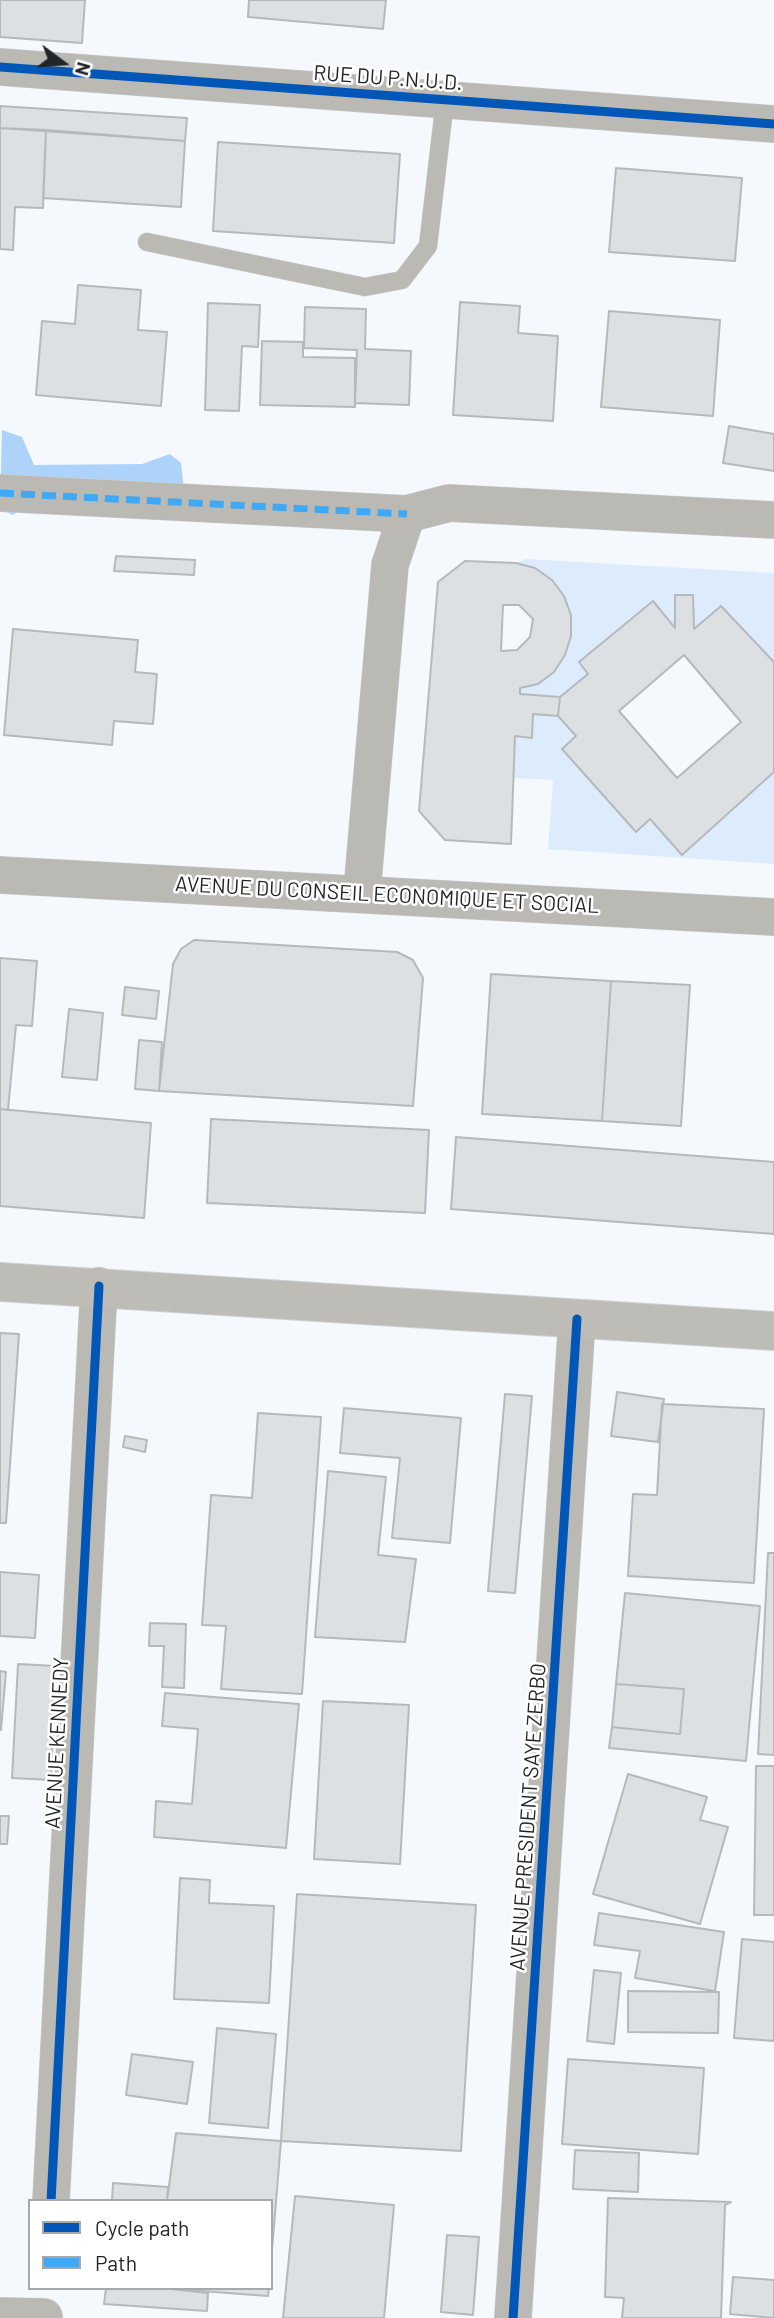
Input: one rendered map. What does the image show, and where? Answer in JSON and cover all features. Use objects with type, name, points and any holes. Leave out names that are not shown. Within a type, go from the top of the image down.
[{"type":"main road","points":[[0,1282],[99,1286],[774,1331]]},
{"type":"street","name":"RUE DU P.N.U.D.","points":[[0,67],[774,124]]},
{"type":"street","points":[[0,493],[407,514],[449,503],[774,520]]},
{"type":"street","points":[[362,892],[390,565],[407,514]]},
{"type":"street","name":"AVENUE DU CONSEIL ECONOMIQUE ET SOCIAL","points":[[0,875],[362,892],[774,917]]},
{"type":"street","name":"AVENUE KENNEDY","points":[[51,2199],[99,1286]]},
{"type":"street","name":"AVENUE PRESIDENT SAYE ZERBO","points":[[513,2318],[577,1319]]},
{"type":"street","points":[[0,2316],[44,2318],[46,2290]]},
{"type":"lane","points":[[147,242],[365,286],[402,280],[428,246],[445,100]]},
{"type":"shaded area","points":[[2,430],[22,437],[34,465],[142,464],[170,454],[181,463],[185,501],[49,489],[13,515],[0,509]]},
{"type":"shaded area","points":[[526,559],[774,573],[774,662],[721,606],[694,629],[675,595],[675,628],[652,601],[579,662],[588,674],[560,697],[520,694],[520,688],[538,684],[554,672],[565,655],[571,636],[571,615],[564,596],[552,580],[535,568],[516,563]]},
{"type":"shaded area","points":[[533,714],[558,716],[576,736],[563,749],[636,832],[650,819],[682,855],[774,772],[774,864],[548,849],[553,780],[513,778],[515,736],[532,738]]},
{"type":"building","points":[[0,0],[85,0],[82,43],[0,37]]},
{"type":"building","points":[[249,0],[386,0],[383,29],[248,17]]},
{"type":"building","points":[[0,106],[187,118],[185,141],[0,128]]},
{"type":"building","points":[[0,128],[46,130],[43,208],[15,207],[13,250],[0,249]]},
{"type":"building","points":[[46,130],[185,141],[181,207],[43,198]]},
{"type":"building","points":[[218,142],[400,154],[394,243],[213,231]]},
{"type":"building","points":[[616,168],[742,178],[735,261],[609,252]]},
{"type":"building","points":[[78,285],[141,290],[138,330],[167,332],[161,406],[36,395],[42,321],[75,324]]},
{"type":"building","points":[[460,302],[520,306],[518,333],[558,336],[553,421],[453,415]]},
{"type":"building","points":[[208,303],[260,305],[258,347],[242,346],[239,411],[205,410]]},
{"type":"building","points":[[305,307],[366,309],[365,349],[411,351],[409,405],[355,403],[357,350],[304,348]]},
{"type":"building","points":[[609,311],[720,320],[713,416],[601,407]]},
{"type":"building","points":[[262,341],[303,342],[303,357],[355,358],[355,407],[260,405]]},
{"type":"building","points":[[729,426],[774,434],[774,471],[723,463]]},
{"type":"building","points":[[116,556],[195,560],[194,575],[114,571]]},
{"type":"building","points":[[465,561],[516,563],[535,568],[552,580],[564,596],[571,615],[571,636],[565,655],[554,672],[538,684],[520,688],[520,694],[560,697],[558,716],[533,714],[532,738],[515,736],[511,844],[445,840],[419,811],[438,582]],"holes":[[[503,605],[519,605],[533,619],[530,637],[517,650],[501,651]]]},
{"type":"building","points":[[675,595],[693,595],[694,629],[721,606],[774,662],[774,772],[682,855],[650,819],[636,832],[562,749],[576,736],[558,716],[560,697],[588,674],[579,662],[653,601],[675,628]],"holes":[[[684,655],[741,722],[677,778],[619,711]]]},
{"type":"building","points":[[13,629],[138,640],[135,672],[157,674],[153,724],[114,721],[112,745],[4,735]]},
{"type":"building","points":[[194,940],[397,952],[413,960],[423,978],[413,1106],[159,1091],[173,964],[181,949]]},
{"type":"building","points":[[0,958],[37,961],[32,1026],[16,1025],[8,1110],[0,1109]]},
{"type":"building","points":[[491,974],[611,981],[602,1121],[482,1114]]},
{"type":"building","points":[[611,981],[690,985],[681,1126],[602,1121]]},
{"type":"building","points":[[125,987],[159,991],[156,1019],[122,1015]]},
{"type":"building","points":[[69,1009],[103,1013],[97,1080],[62,1077]]},
{"type":"building","points":[[139,1040],[162,1042],[159,1091],[135,1089]]},
{"type":"building","points":[[0,1109],[151,1123],[144,1218],[0,1206]]},
{"type":"building","points":[[211,1119],[429,1130],[425,1213],[207,1203]]},
{"type":"building","points":[[456,1137],[774,1162],[774,1234],[451,1209]]},
{"type":"building","points":[[0,1333],[19,1334],[6,1523],[0,1523]]},
{"type":"building","points":[[617,1392],[664,1399],[658,1442],[611,1436]]},
{"type":"building","points":[[505,1394],[532,1396],[515,1593],[488,1591]]},
{"type":"building","points":[[662,1404],[764,1409],[754,1583],[628,1576],[633,1494],[657,1495]]},
{"type":"building","points":[[344,1408],[461,1418],[450,1543],[392,1538],[400,1458],[340,1453]]},
{"type":"building","points":[[258,1413],[321,1417],[302,1694],[221,1689],[226,1626],[202,1625],[211,1495],[252,1498]]},
{"type":"building","points":[[125,1436],[147,1440],[145,1452],[123,1447]]},
{"type":"building","points":[[328,1471],[386,1477],[378,1555],[416,1559],[405,1642],[315,1637]]},
{"type":"building","points":[[768,1553],[774,1553],[774,1755],[758,1754]]},
{"type":"building","points":[[0,1572],[39,1575],[35,1638],[0,1636]]},
{"type":"building","points":[[625,1593],[760,1606],[746,1761],[609,1748],[612,1727],[680,1734],[684,1689],[616,1684]]},
{"type":"building","points":[[150,1623],[186,1624],[184,1688],[162,1687],[164,1646],[149,1646]]},
{"type":"building","points":[[18,1664],[56,1666],[51,1780],[12,1778]]},
{"type":"building","points":[[0,1671],[6,1672],[1,1730],[0,1730]]},
{"type":"building","points":[[616,1684],[684,1689],[680,1734],[612,1727]]},
{"type":"building","points":[[165,1693],[299,1704],[286,1848],[154,1837],[156,1801],[192,1804],[198,1729],[162,1726]]},
{"type":"building","points":[[323,1701],[409,1705],[400,1864],[314,1859]]},
{"type":"building","points":[[756,1766],[774,1766],[774,1915],[754,1915]]},
{"type":"building","points":[[628,1774],[707,1797],[700,1820],[728,1827],[700,1924],[593,1894]]},
{"type":"building","points":[[0,1816],[9,1816],[7,1844],[0,1844]]},
{"type":"building","points":[[180,1878],[210,1880],[209,1903],[274,1906],[269,2003],[174,1999]]},
{"type":"building","points":[[297,1894],[476,1905],[461,2151],[281,2141]]},
{"type":"building","points":[[599,1913],[724,1932],[715,1991],[635,1978],[640,1951],[594,1945]]},
{"type":"building","points":[[742,1939],[774,1942],[774,2041],[734,2038]]},
{"type":"building","points":[[594,1970],[621,1973],[614,2044],[587,2041]]},
{"type":"building","points":[[628,1991],[719,1992],[718,2033],[628,2032]]},
{"type":"building","points":[[217,2028],[276,2034],[268,2128],[209,2123]]},
{"type":"building","points":[[132,2054],[193,2062],[187,2104],[126,2095]]},
{"type":"building","points":[[568,2059],[704,2068],[698,2154],[562,2144]]},
{"type":"building","points":[[176,2133],[281,2141],[273,2238],[273,2199],[167,2199]]},
{"type":"building","points":[[575,2150],[639,2153],[638,2192],[573,2189]]},
{"type":"building","points":[[113,2183],[168,2187],[167,2199],[112,2199]]},
{"type":"building","points":[[295,2196],[394,2205],[384,2318],[283,2318]]},
{"type":"building","points":[[608,2198],[731,2202],[725,2205],[721,2318],[622,2318],[624,2298],[605,2297]]},
{"type":"building","points":[[447,2235],[479,2237],[473,2315],[441,2312]]},
{"type":"building","points":[[733,2277],[774,2280],[774,2318],[730,2314]]},
{"type":"building","points":[[106,2290],[180,2290],[208,2293],[207,2311],[104,2304]]},
{"type":"building","points":[[188,2290],[269,2290],[268,2296]]},
{"type":"marked path","points":[[0,493],[407,514]]},
{"type":"cycle path","points":[[0,67],[774,124]]},
{"type":"cycle path","points":[[51,2199],[99,1286]]},
{"type":"cycle path","points":[[513,2318],[577,1319]]}]
